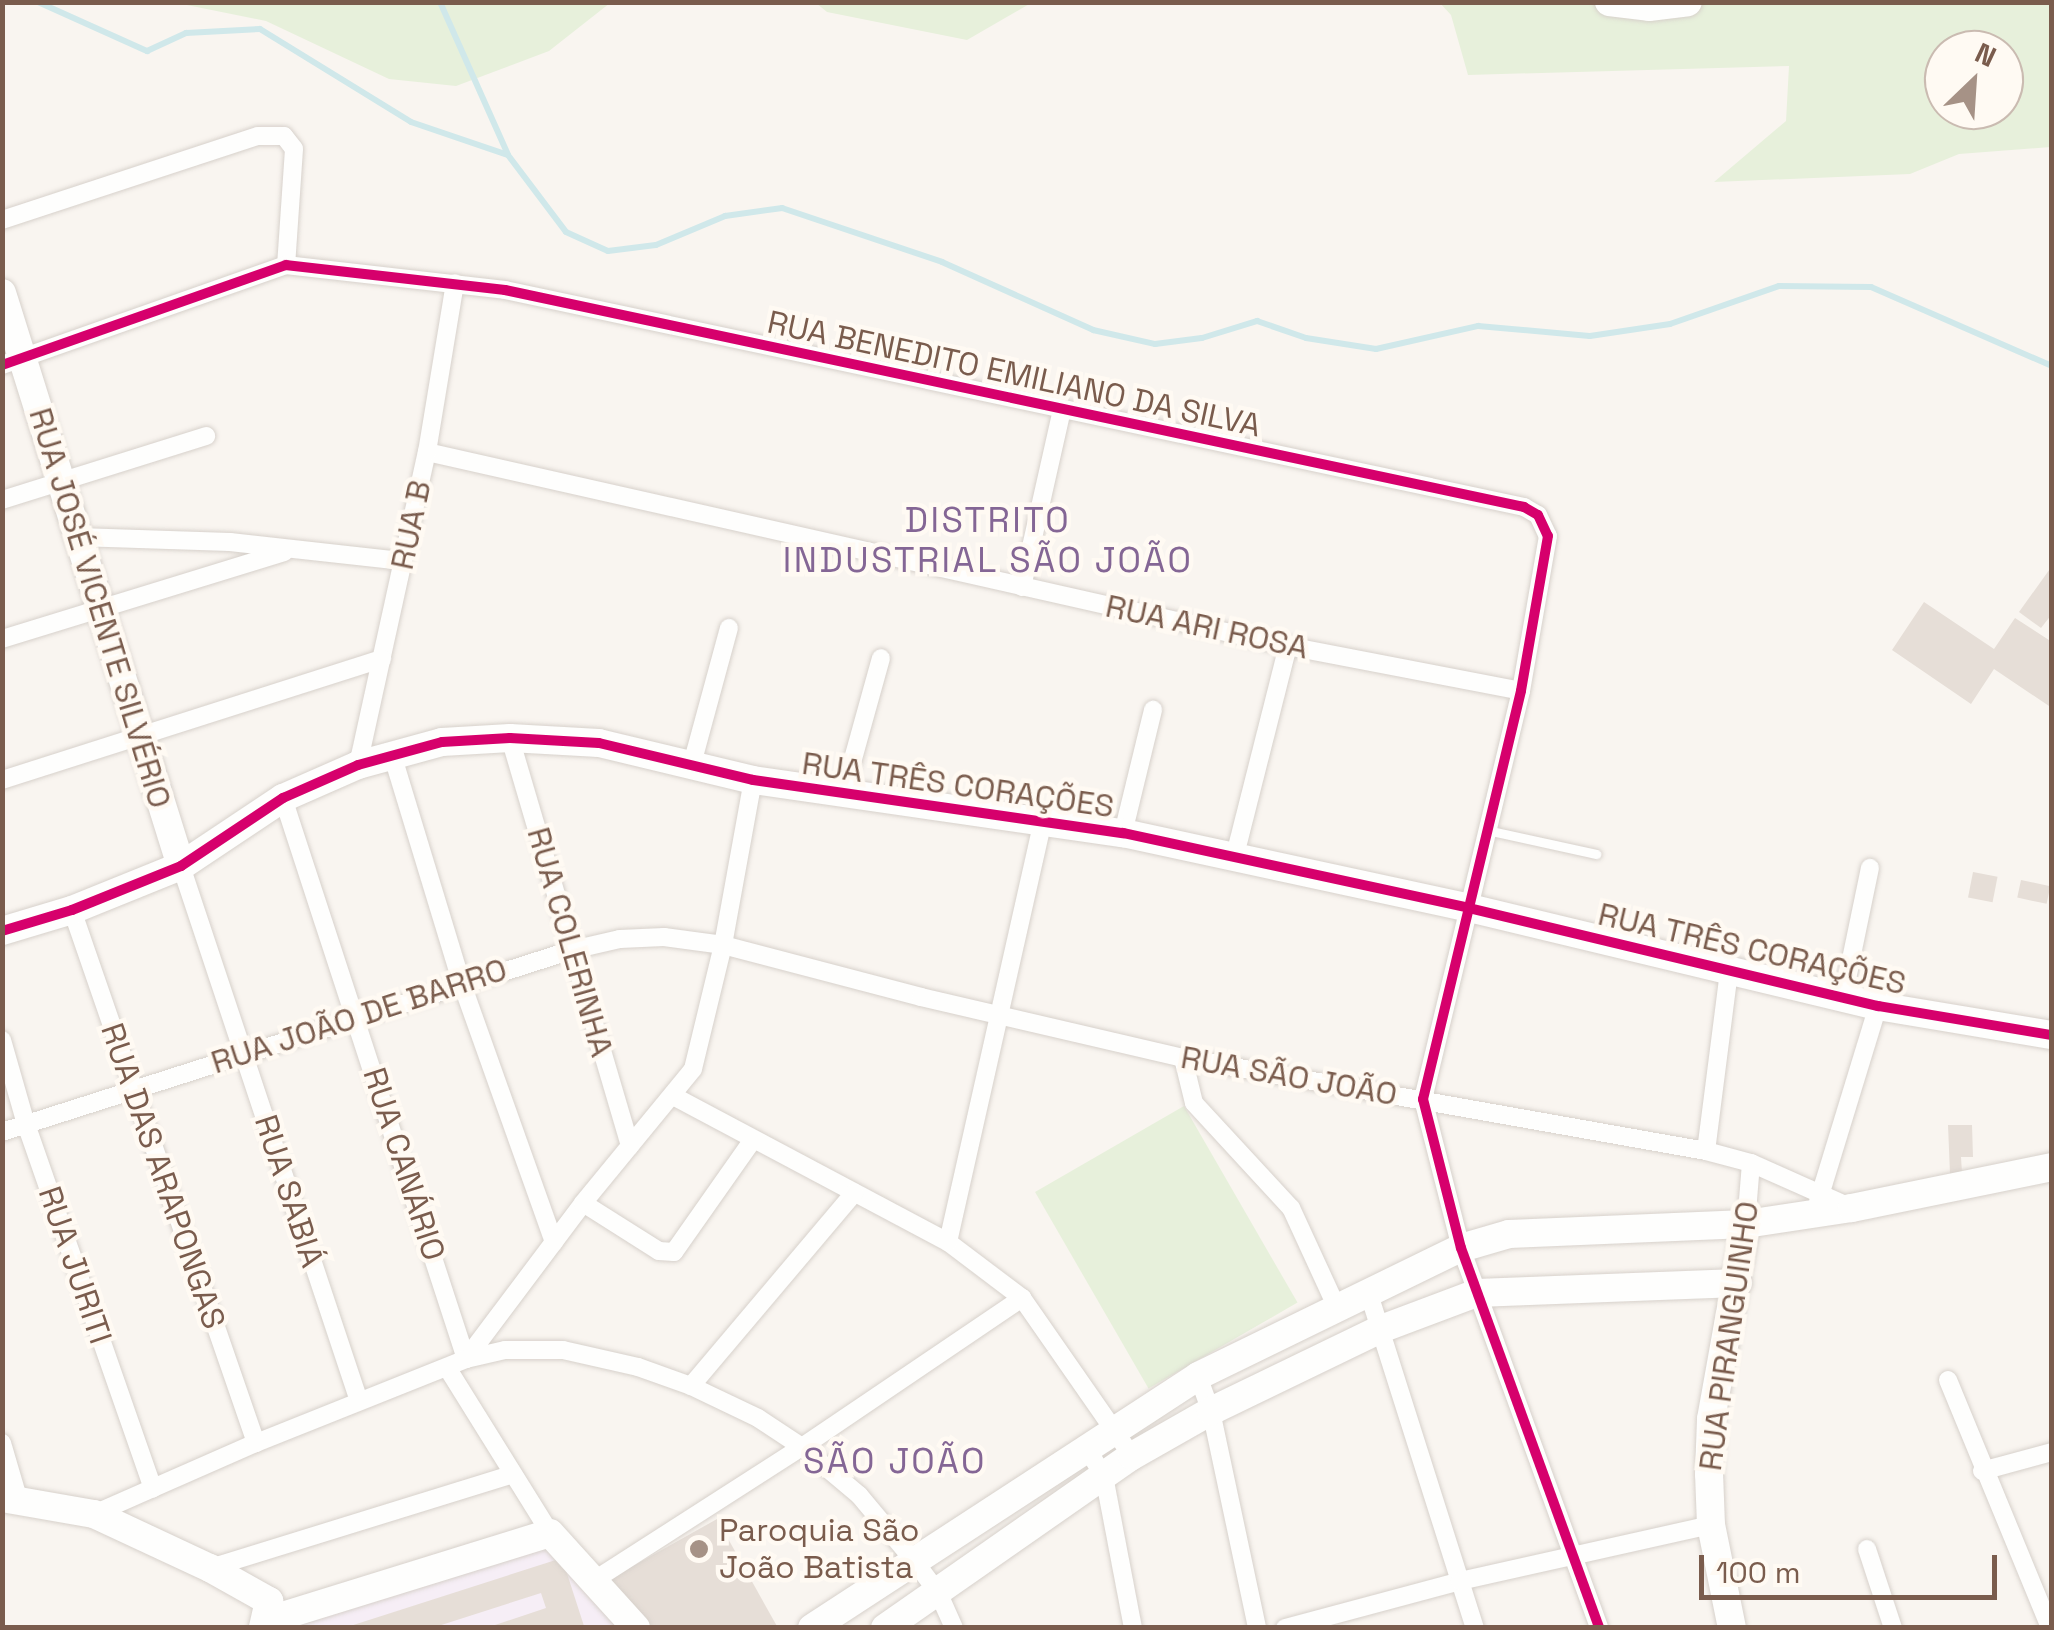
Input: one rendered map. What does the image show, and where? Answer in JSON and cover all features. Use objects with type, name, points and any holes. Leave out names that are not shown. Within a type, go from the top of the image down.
[{"type":"street","points":[[1609,2],[1649,6],[1688,2]]},
{"type":"street","points":[[2,220],[258,136],[284,136],[294,149],[286,265],[12,362]]},
{"type":"street","name":"RUA BENEDITO EMILIANO DA SILVA","points":[[286,265],[505,290],[1524,507],[1544,523],[1548,536],[1520,691]]},
{"type":"street","name":"RUA B","points":[[358,765],[427,452],[454,284]]},
{"type":"street","name":"RUA JOSÉ VICENTE SILVÉRIO","points":[[2,293],[12,362],[60,482],[181,866]]},
{"type":"street","points":[[1022,587],[1062,410]]},
{"type":"street","points":[[2,500],[206,436]]},
{"type":"street","name":"RUA ARI ROSA","points":[[427,452],[1288,646],[1520,691]]},
{"type":"street","points":[[78,536],[293,549],[403,561]]},
{"type":"street","points":[[2,639],[293,549]]},
{"type":"street","points":[[692,764],[729,628]]},
{"type":"street","points":[[1234,858],[1288,646]]},
{"type":"street","points":[[843,795],[881,658]]},
{"type":"street","points":[[2,780],[382,659]]},
{"type":"street","points":[[1520,691],[1423,1099],[1461,1248],[1576,1555],[1599,1628]]},
{"type":"street","points":[[1123,833],[1153,710]]},
{"type":"street","name":"RUA TRÊS CORAÇÕES","points":[[2,932],[72,910],[181,866],[283,798],[358,765],[442,742],[510,738],[600,743],[753,780],[1123,833],[1469,908],[1878,1006],[2052,1035]]},
{"type":"street","name":"RUA COLERINHA","points":[[510,738],[630,1146]]},
{"type":"street","points":[[392,754],[462,984],[554,1242]]},
{"type":"street","points":[[466,1359],[584,1203],[675,1096],[701,1048],[753,780]]},
{"type":"street","name":"RUA CANÁRIO","points":[[283,798],[466,1359]]},
{"type":"street","points":[[948,1242],[1044,819]]},
{"type":"street","name":"RUA SABIÁ","points":[[181,866],[359,1401]]},
{"type":"street","points":[[1843,998],[1870,868]]},
{"type":"street","name":"RUA DAS ARAPONGAS","points":[[72,910],[256,1443]]},
{"type":"street","name":"RUA JOÃO DE BARRO","points":[[2,1132],[242,1052],[572,950],[641,936],[722,945]]},
{"type":"street","name":"RUA SÃO JOÃO","points":[[722,945],[1183,1058],[1706,1151],[1752,1162],[1817,1203]]},
{"type":"street","points":[[1706,1151],[1729,972]]},
{"type":"street","points":[[1817,1203],[1878,1006]]},
{"type":"street","name":"RUA JURITI","points":[[2,1040],[26,1124],[153,1488]]},
{"type":"street","points":[[1183,1058],[1194,1103],[1291,1208],[1336,1306]]},
{"type":"street","points":[[675,1096],[752,1141],[948,1242],[1022,1298],[1132,1456]]},
{"type":"street","points":[[584,1203],[659,1251],[674,1252],[752,1141]]},
{"type":"street","name":"RUA PIRANGUINHO","points":[[1732,1628],[1711,1525],[1711,1420],[1738,1283],[1752,1162]]},
{"type":"street","points":[[812,1628],[1198,1376],[1461,1248],[1509,1234],[1746,1224],[1817,1203],[1852,1208],[2052,1168]]},
{"type":"street","points":[[691,1386],[854,1194]]},
{"type":"street","points":[[885,1628],[1132,1456],[1211,1411],[1381,1329],[1476,1293],[1738,1283]]},
{"type":"street","points":[[1368,1291],[1474,1628]]},
{"type":"street","points":[[593,1581],[802,1447],[1022,1298]]},
{"type":"street","points":[[94,1514],[256,1443],[466,1359],[505,1350],[563,1350],[638,1367],[691,1386],[758,1418],[802,1447],[858,1496],[915,1562],[938,1592],[954,1628]]},
{"type":"street","points":[[448,1368],[550,1533],[636,1628]]},
{"type":"street","points":[[1198,1376],[1211,1411],[1256,1628]]},
{"type":"street","points":[[1948,1380],[1982,1471],[2050,1628]]},
{"type":"street","points":[[2,1443],[10,1500],[94,1514],[210,1568],[262,1594],[270,1609],[264,1624]]},
{"type":"street","points":[[1088,1449],[1104,1476],[1132,1628]]},
{"type":"street","points":[[1982,1471],[2052,1452]]},
{"type":"street","points":[[210,1568],[513,1474]]},
{"type":"street","points":[[1285,1628],[1460,1581],[1711,1525]]},
{"type":"street","points":[[264,1624],[550,1533]]},
{"type":"street","points":[[1867,1549],[1894,1628]]},
{"type":"lane","points":[[1488,830],[1596,854]]},
{"type":"shaded area","points":[[552,1541],[625,1628],[285,1628]]},
{"type":"green space","points":[[177,3],[610,3],[549,51],[456,86],[389,79],[266,21]]},
{"type":"green space","points":[[816,3],[1031,3],[967,40],[827,12]]},
{"type":"green space","points":[[1440,3],[2051,3],[2051,147],[1959,154],[1910,174],[1714,182],[1786,121],[1789,66],[1468,75],[1451,15]]},
{"type":"green space","points":[[1184,1106],[1298,1303],[1149,1389],[1035,1192]]},
{"type":"building","points":[[2052,566],[2052,614],[2041,628],[2019,612]]},
{"type":"building","points":[[1924,602],[1994,649],[2015,618],[2052,642],[2052,708],[1994,669],[1971,704],[1892,650]]},
{"type":"building","points":[[1973,872],[1998,877],[1993,902],[1968,898]]},
{"type":"building","points":[[2021,880],[2050,886],[2047,904],[2017,898]]},
{"type":"building","points":[[1948,1125],[1972,1125],[1973,1157],[1961,1157],[1962,1173],[1950,1174]]},
{"type":"building","name":"Paroquia São João Batista","points":[[717,1519],[778,1628],[653,1628],[610,1579]]},
{"type":"building","points":[[562,1558],[584,1626],[486,1628],[546,1608],[541,1593],[432,1628],[344,1628]]},
{"type":"waterway","points":[[38,2],[147,51],[186,33],[260,29],[411,122],[508,155],[566,232],[608,251],[656,245],[725,216],[782,208],[942,262],[1093,330],[1155,344],[1202,338],[1257,321],[1306,338],[1376,349],[1478,326],[1590,336],[1670,324],[1779,286],[1871,287],[2052,366]]},
{"type":"waterway","points":[[440,2],[508,155]]},
{"type":"cycle path","points":[[2,365],[286,265],[505,290],[1524,507],[1538,515],[1548,536],[1521,691],[1423,1099],[1461,1248],[1599,1628]]},
{"type":"cycle path","points":[[2,931],[72,910],[181,866],[283,798],[358,765],[442,742],[510,738],[599,743],[753,780],[1123,833],[1469,908],[1878,1006],[2052,1035]]},
{"type":"place","name":"Paroquia São João Batista","points":[[699,1549]]},
{"type":"district","name":"DISTRITO INDUSTRIAL SÃO JOÃO","points":[[988,540]]},
{"type":"district","name":"SÃO JOÃO","points":[[895,1461]]}]
